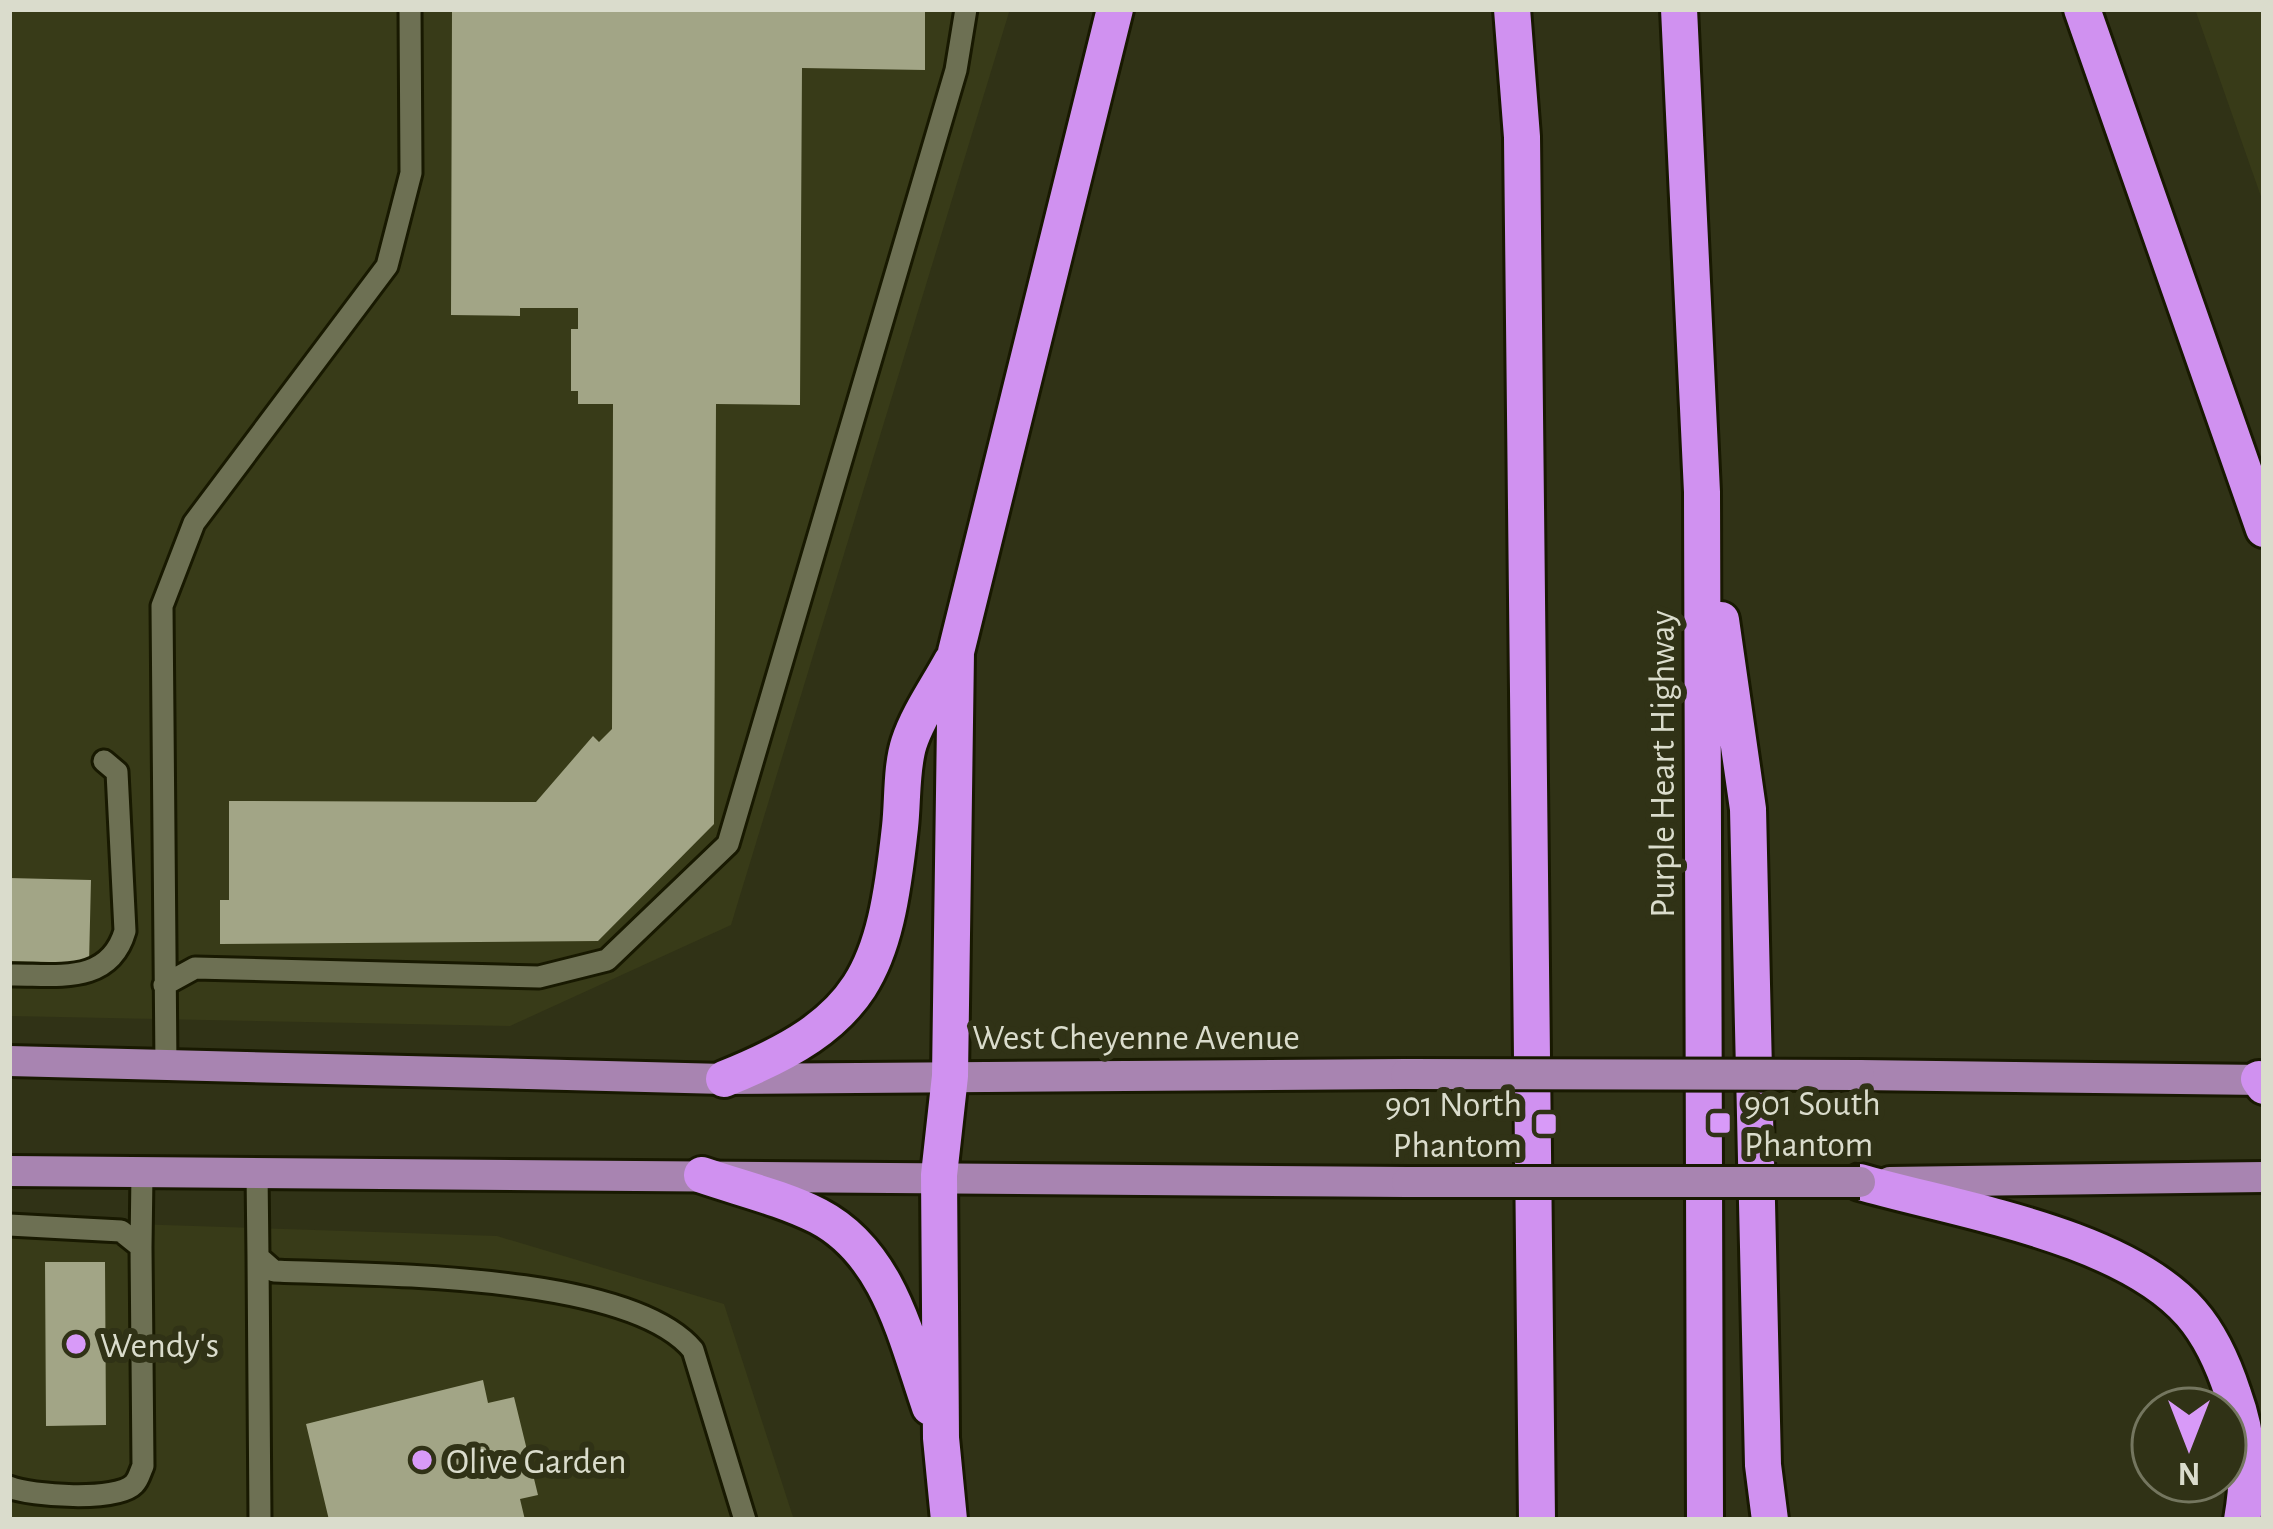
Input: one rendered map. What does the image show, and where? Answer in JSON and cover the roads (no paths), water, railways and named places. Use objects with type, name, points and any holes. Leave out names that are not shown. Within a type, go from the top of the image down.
[{"type":"highway","points":[[949,1520],[941,1438],[940,1175],[950,1076],[956,652],[1114,9]]},
{"type":"highway","points":[[1512,9],[1522,137],[1537,1520]]},
{"type":"highway","name":"Purple Heart Highway","points":[[1679,9],[1702,492],[1705,1520]]},
{"type":"highway","points":[[2082,9],[2264,530]]},
{"type":"highway","points":[[1702,492],[1748,809],[1763,1465],[1770,1520]]},
{"type":"highway","points":[[724,1079],[780,1057],[833,1021],[868,979],[890,919],[909,744],[956,652]]},
{"type":"highway","points":[[702,1175],[819,1217],[857,1246],[887,1287],[941,1438]]},
{"type":"highway","points":[[1860,1183],[2101,1254],[2156,1282],[2191,1313],[2222,1362],[2243,1422],[2251,1472],[2242,1520]]},
{"type":"main road","name":"West Cheyenne Avenue","points":[[9,1061],[724,1079],[1406,1074],[2262,1081]]},
{"type":"main road","points":[[9,1171],[1407,1182],[1860,1183],[2264,1177]]},
{"type":"lane","points":[[166,1067],[162,606],[194,524],[387,266],[411,173],[410,9]]},
{"type":"lane","points":[[164,985],[195,968],[539,976],[607,960],[728,844],[956,70],[966,9]]},
{"type":"lane","points":[[9,974],[74,976],[104,968],[120,950],[125,931],[117,772],[104,761]]},
{"type":"lane","points":[[257,1172],[260,1520]]},
{"type":"lane","points":[[9,1487],[24,1493],[115,1495],[134,1484],[143,1466],[142,1173]]},
{"type":"lane","points":[[9,1225],[121,1231],[141,1247]]},
{"type":"lane","points":[[258,1257],[274,1271],[489,1279],[640,1314],[678,1332],[693,1350],[745,1520]]},
{"type":"place","name":"901 South Phantom","points":[[1720,1123]]},
{"type":"place","name":"901 North Phantom","points":[[1546,1124]]},
{"type":"place","name":"Wendy's","points":[[76,1344]]},
{"type":"place","name":"Olive Garden","points":[[422,1460]]}]
